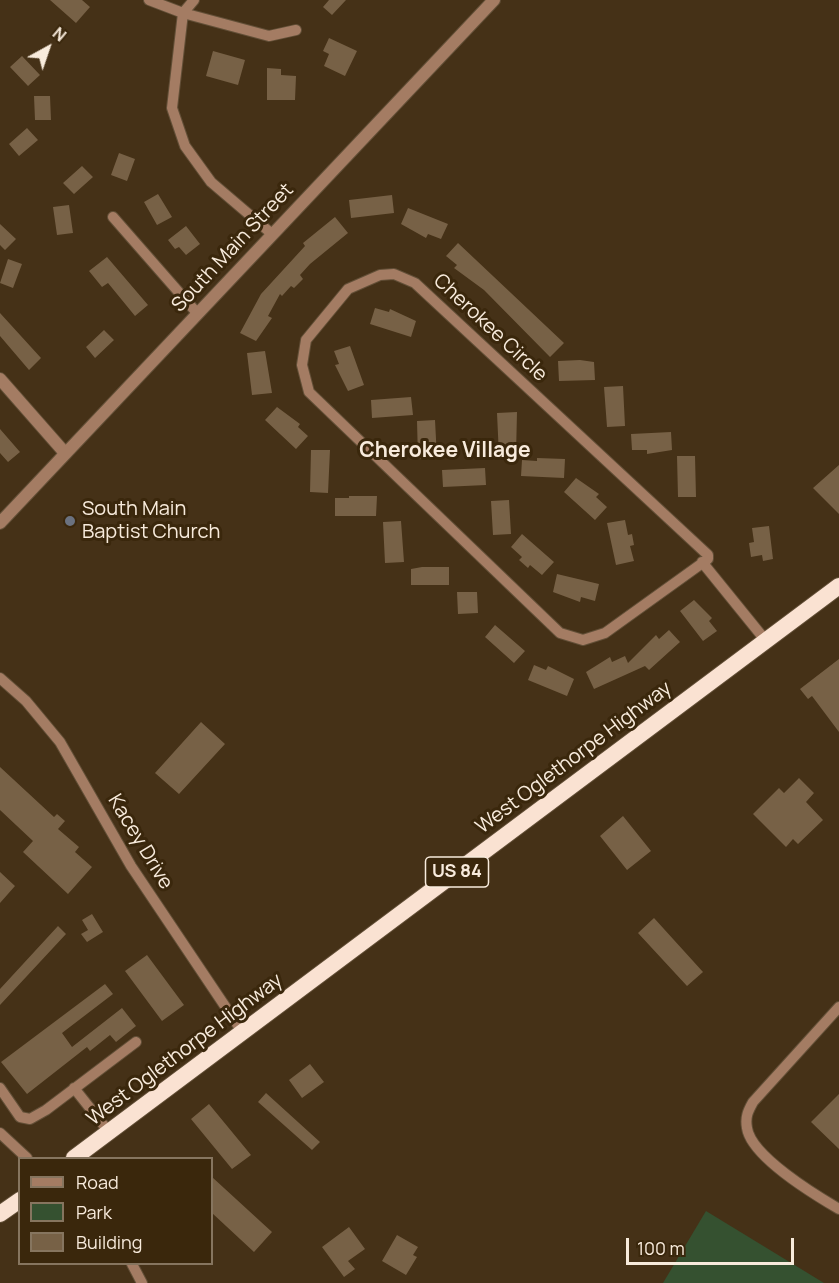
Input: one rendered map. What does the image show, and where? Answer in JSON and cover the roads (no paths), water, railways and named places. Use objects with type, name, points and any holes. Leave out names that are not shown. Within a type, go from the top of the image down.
[{"type":"highway","name":"West Oglethorpe Highway","points":[[75,1157],[839,586]]},
{"type":"highway","points":[[0,1214],[18,1201]]},
{"type":"street","points":[[149,0],[183,13],[269,36],[296,30]]},
{"type":"street","points":[[194,0],[183,13],[172,108],[185,146],[211,182],[272,234]]},
{"type":"street","name":"South Main Street","points":[[0,523],[494,0]]},
{"type":"street","points":[[113,217],[197,314]]},
{"type":"street","name":"Cherokee Circle","points":[[394,274],[415,283],[708,555],[708,559],[702,562],[605,633],[583,640],[560,633],[309,392],[302,365],[306,340],[348,290],[380,275],[394,274]]},
{"type":"street","points":[[0,379],[65,453]]},
{"type":"street","name":"Cherokee Circle","points":[[702,562],[766,641]]},
{"type":"street","name":"Kacey Drive","points":[[0,678],[26,700],[60,742],[131,866],[243,1033]]},
{"type":"street","points":[[839,1006],[753,1102],[746,1115],[747,1131],[755,1145],[797,1184],[839,1209]]},
{"type":"street","points":[[0,1088],[20,1117],[30,1119],[136,1042]]},
{"type":"street","points":[[74,1088],[109,1132]]},
{"type":"street","points":[[0,1133],[26,1157]]},
{"type":"street","points":[[133,1265],[142,1283]]},
{"type":"place","name":"South Main Baptist Church","points":[[70,521]]},
{"type":"district","name":"Cherokee Village","points":[[445,451]]}]
